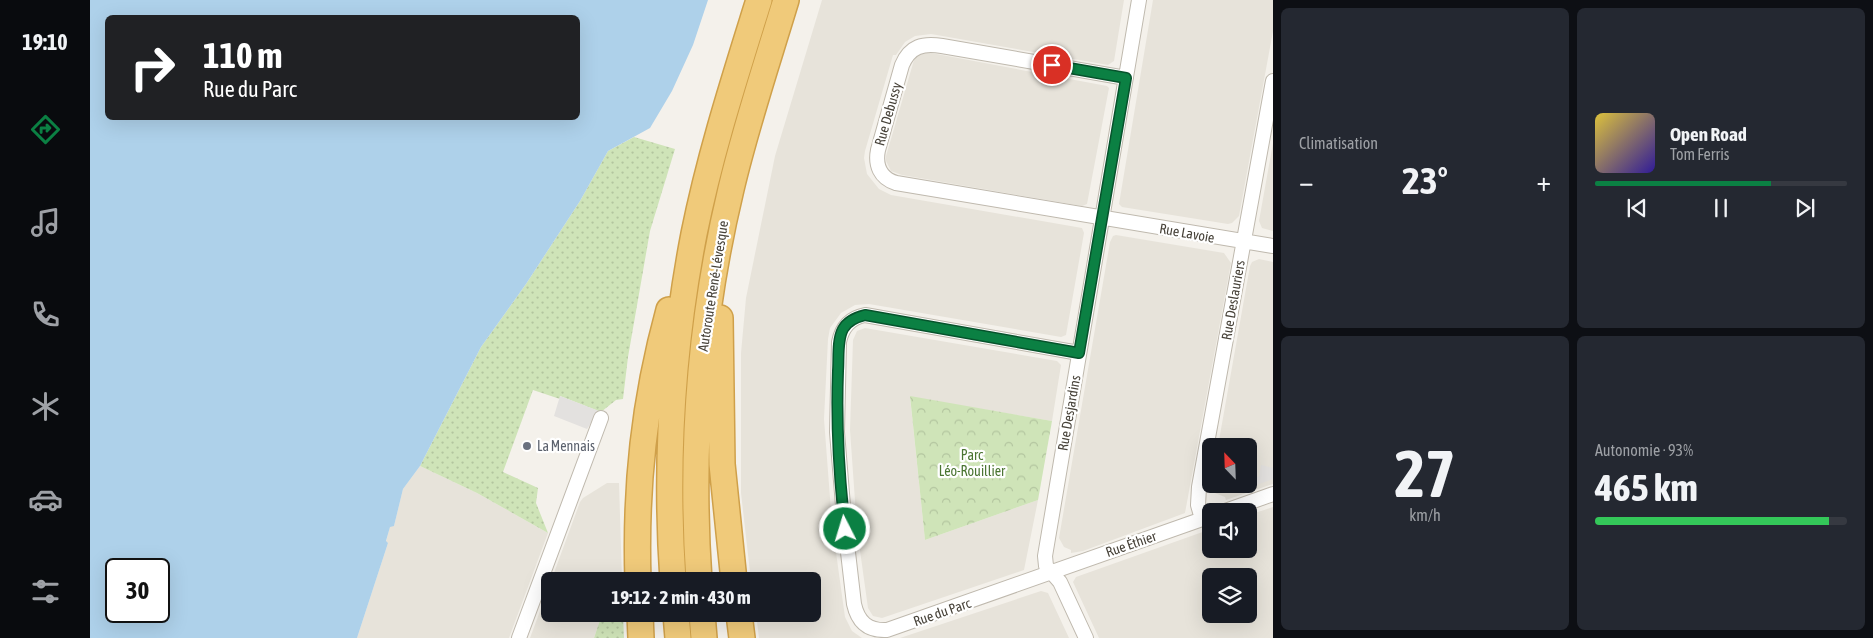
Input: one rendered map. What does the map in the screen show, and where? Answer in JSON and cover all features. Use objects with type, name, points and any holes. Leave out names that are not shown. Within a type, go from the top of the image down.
[{"type":"highway","name":"Autoroute René-Lévesque","points":[[674,572],[670,484],[674,379],[687,278],[711,163],[759,0]]},
{"type":"highway","name":"Autoroute René-Lévesque","points":[[699,572],[695,487],[697,421],[704,339],[719,241],[750,118],[786,0]]},
{"type":"highway","points":[[638,572],[638,487],[647,406],[663,331],[711,163]]},
{"type":"highway","points":[[719,241],[722,464],[733,572]]},
{"type":"highway","points":[[640,622],[641,638]]},
{"type":"highway","points":[[677,622],[678,638]]},
{"type":"highway","points":[[703,622],[704,638]]},
{"type":"highway","points":[[739,622],[742,638]]},
{"type":"street","name":"Rue Desjardins","points":[[1086,638],[1060,582],[1046,566],[1045,556],[1139,0]]},
{"type":"street","name":"Rue Debussy","points":[[1101,218],[896,183],[882,174],[877,164],[877,155],[905,59],[918,46],[942,46],[1126,78]]},
{"type":"street","name":"Rue Deslauriers","points":[[1202,510],[1198,505],[1199,486],[1273,81]]},
{"type":"street","name":"Rue Lavoie","points":[[1101,218],[1273,246]]},
{"type":"street","name":"Rue du Parc","points":[[1051,573],[887,630],[874,630],[863,624],[854,604],[844,518],[836,419],[840,342],[843,328],[858,316],[865,315],[1079,353]]},
{"type":"street","points":[[519,638],[601,418]]},
{"type":"street","points":[[1248,503],[1273,494]]},
{"type":"street","name":"Rue Éthier","points":[[1051,573],[1202,519]]},
{"type":"shaded area","points":[[822,0],[1124,0],[1114,61],[1108,65],[931,34],[915,36],[905,42],[896,55],[893,55],[864,158],[867,174],[879,189],[891,195],[1082,228],[1084,233],[1066,335],[1061,337],[869,304],[855,305],[841,313],[830,328],[824,419],[832,524],[845,617],[852,631],[862,638],[759,638],[757,622],[821,622],[821,572],[750,572],[741,493],[741,353],[746,298],[775,156]]},
{"type":"shaded area","points":[[1153,0],[1273,0],[1273,31],[1239,216],[1232,223],[1228,224],[1122,207],[1119,204]]},
{"type":"shaded area","points":[[926,52],[1107,86],[1109,88],[1087,204],[1082,206],[902,175],[891,171],[886,161],[886,156],[914,60],[919,53]]},
{"type":"shaded area","points":[[1273,143],[1273,231],[1262,228],[1259,221]]},
{"type":"shaded area","points":[[1113,236],[1224,253],[1231,263],[1185,513],[1083,551],[1071,553],[1071,550],[1064,547],[1059,538],[1110,242]]},
{"type":"shaded area","points":[[1259,259],[1273,262],[1273,484],[1258,489],[1258,438],[1219,438],[1252,262]]},
{"type":"shaded area","points":[[865,328],[1057,361],[1061,365],[1052,421],[910,397],[925,540],[1038,500],[1024,570],[882,618],[873,616],[868,608],[857,529],[850,430],[853,340],[857,331]]},
{"type":"shaded area","points":[[560,396],[599,411],[587,429],[554,416]]},
{"type":"shaded area","points":[[1261,465],[1273,468],[1273,479],[1258,484]]},
{"type":"shaded area","points":[[420,466],[477,493],[548,533],[509,638],[357,638],[388,543],[386,542],[390,526],[394,526],[403,489]]},
{"type":"shaded area","points":[[607,483],[619,483],[622,572],[554,572],[583,498]]},
{"type":"shaded area","points":[[1215,493],[1247,493],[1226,500],[1225,497]]},
{"type":"shaded area","points":[[1273,507],[1273,638],[1099,638],[1073,582],[1076,577],[1202,532],[1202,558],[1257,558],[1257,512]]},
{"type":"shaded area","points":[[1041,591],[1048,593],[1069,638],[900,638]]},
{"type":"shaded area","points":[[541,608],[541,622],[599,622],[594,638],[530,638]]},
{"type":"green space","points":[[634,137],[675,149],[650,231],[628,357],[623,399],[616,400],[601,412],[560,396],[560,399],[533,390],[503,472],[538,488],[536,503],[548,533],[477,493],[420,466],[481,347],[526,284],[580,201],[608,151]]},
{"type":"green space","name":"Parc Léo-Rouillier","points":[[910,396],[1052,421],[1038,500],[925,540]]},
{"type":"green space","points":[[599,622],[623,622],[624,638],[594,638]]},
{"type":"water","points":[[90,0],[708,0],[693,45],[672,91],[650,128],[608,151],[580,201],[526,284],[481,347],[420,466],[403,489],[394,526],[390,527],[386,541],[388,543],[357,638],[90,638]]},
{"type":"place","name":"La Mennais","points":[[527,446]]},
{"type":"route","points":[[845,529],[836,419],[841,335],[843,328],[852,319],[865,315],[1079,353],[1126,78],[1052,65]]}]
